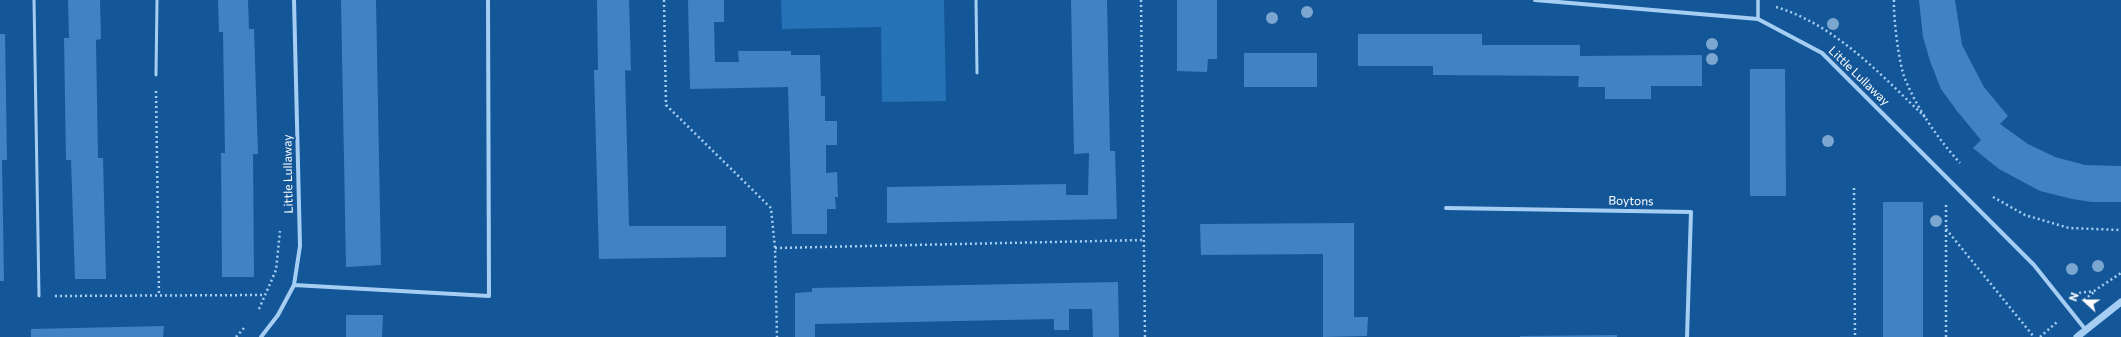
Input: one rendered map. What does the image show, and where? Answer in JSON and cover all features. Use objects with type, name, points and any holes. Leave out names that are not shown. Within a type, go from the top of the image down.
[{"type":"street","name":"Little Lullaway","points":[[262,337],[278,315],[294,285],[300,246],[294,0]]},
{"type":"street","points":[[294,285],[489,296],[488,0]]},
{"type":"street","name":"Little Lullaway","points":[[1535,0],[1758,19],[1822,53],[2034,265],[2085,329]]},
{"type":"street","points":[[1758,0],[1758,19]]},
{"type":"street","name":"Boytons","points":[[1446,208],[1691,212],[1687,337]]},
{"type":"street","points":[[2077,337],[2085,329],[2121,302]]},
{"type":"lane","points":[[34,0],[39,296]]},
{"type":"lane","points":[[156,0],[156,75]]},
{"type":"lane","points":[[976,0],[977,73]]},
{"type":"path","points":[[664,0],[666,105],[771,208],[775,248],[777,337]]},
{"type":"path","points":[[1141,0],[1145,337]]},
{"type":"path","points":[[1894,0],[1893,13],[1904,78],[1937,137],[1961,165]]},
{"type":"path","points":[[156,75],[159,296]]},
{"type":"path","points":[[1854,188],[1855,337]]},
{"type":"path","points":[[1986,193],[2025,215],[2069,228],[2121,230]]},
{"type":"path","points":[[1946,200],[1946,337]]},
{"type":"path","points":[[257,314],[276,270],[281,224]]},
{"type":"path","points":[[1946,229],[2034,337]]},
{"type":"path","points":[[775,248],[1144,240]]},
{"type":"path","points":[[39,296],[265,295]]},
{"type":"path","points":[[236,337],[247,326]]},
{"type":"shaded area","points":[[781,0],[944,0],[946,101],[882,102],[881,27],[782,29]]},
{"type":"building","points":[[68,0],[100,0],[101,39],[96,40],[98,158],[103,158],[106,279],[75,279],[71,160],[66,160],[64,38],[69,38]]},
{"type":"building","points":[[218,0],[248,0],[249,29],[254,29],[258,154],[253,154],[254,277],[222,277],[221,153],[225,153],[223,32],[219,32]]},
{"type":"building","points":[[341,0],[376,0],[381,265],[346,267]]},
{"type":"building","points":[[597,0],[629,0],[631,71],[625,70],[629,226],[726,226],[726,257],[599,259],[594,70],[598,70]]},
{"type":"building","points":[[688,0],[724,0],[724,22],[714,22],[715,62],[739,62],[738,51],[791,51],[791,55],[820,55],[821,96],[825,96],[825,121],[837,121],[837,145],[826,145],[826,173],[837,172],[838,197],[835,197],[836,209],[827,209],[827,234],[792,234],[788,87],[690,89]]},
{"type":"building","points":[[1071,0],[1107,0],[1110,151],[1115,151],[1117,219],[887,223],[887,187],[1066,184],[1066,195],[1088,195],[1089,153],[1074,154]]},
{"type":"building","points":[[1177,0],[1217,0],[1217,59],[1208,59],[1207,72],[1177,71]]},
{"type":"building","points":[[1919,0],[1955,0],[1962,45],[1984,87],[2008,116],[2000,124],[2028,144],[2055,157],[2085,165],[2121,166],[2121,202],[2092,202],[2072,199],[2040,191],[1999,169],[1973,148],[1981,140],[1941,89],[1930,61],[1923,37]]},
{"type":"building","points":[[0,34],[5,34],[7,160],[2,160],[4,281],[0,281]]},
{"type":"building","points":[[1358,34],[1482,34],[1482,45],[1580,45],[1580,56],[1702,55],[1702,86],[1651,86],[1651,99],[1605,99],[1605,87],[1578,87],[1579,76],[1433,75],[1433,66],[1358,66]]},
{"type":"building","points":[[1244,53],[1317,53],[1317,87],[1244,87]]},
{"type":"building","points":[[1750,69],[1785,69],[1786,196],[1750,196]]},
{"type":"building","points":[[1883,202],[1923,202],[1923,337],[1883,337]]},
{"type":"building","points":[[1354,223],[1354,317],[1368,317],[1367,336],[1323,337],[1323,254],[1201,255],[1200,224]]},
{"type":"building","points":[[1118,282],[1119,337],[1093,337],[1092,309],[1069,309],[1069,330],[1054,330],[1054,319],[815,324],[815,337],[795,337],[795,293],[812,292],[812,288]]},
{"type":"building","points":[[346,315],[383,315],[382,337],[346,337]]},
{"type":"building","points":[[164,326],[163,337],[31,337],[31,329]]},
{"type":"building","points":[[1617,335],[1617,337],[1520,337],[1520,336]]}]
